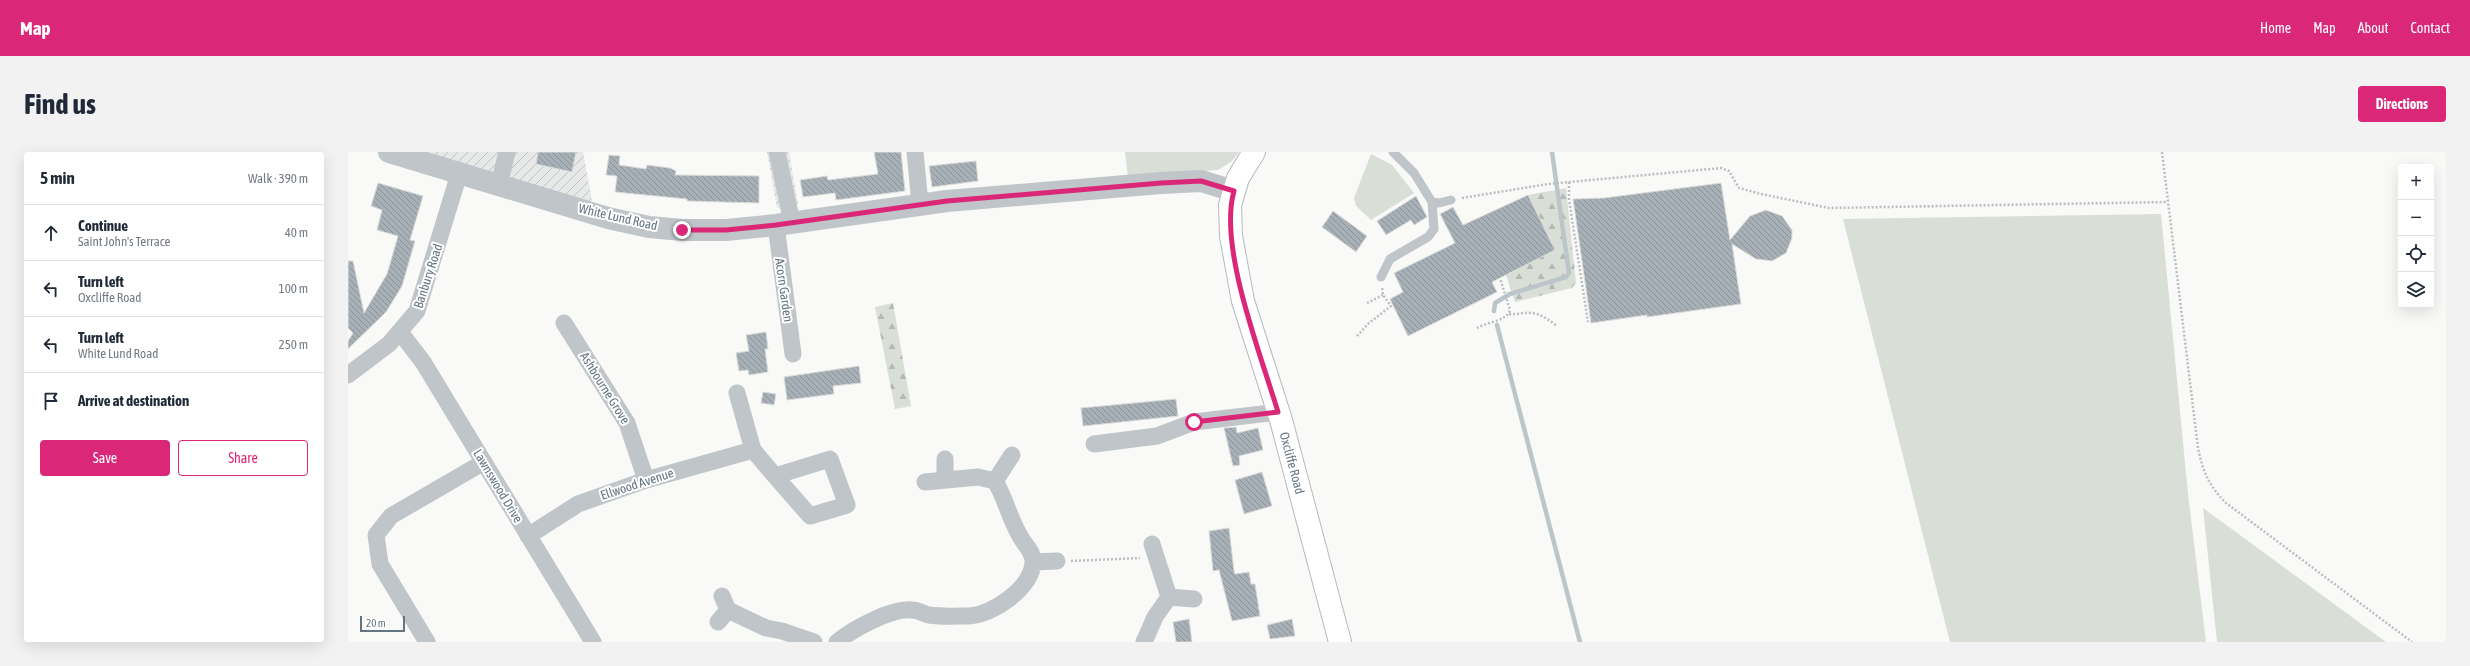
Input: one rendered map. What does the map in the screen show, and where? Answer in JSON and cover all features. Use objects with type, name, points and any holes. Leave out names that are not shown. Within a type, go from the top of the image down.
[{"type":"main road","name":"Oxcliffe Road","points":[[1254,152],[1238,178],[1230,205],[1231,236],[1244,300],[1278,412],[1340,642]]},
{"type":"street","name":"White Lund Road","points":[[389,152],[608,218],[649,227],[682,230],[726,230],[784,224],[920,204],[1201,181],[1234,191]]},
{"type":"street","points":[[499,185],[507,152]]},
{"type":"street","name":"Acorn Garden","points":[[777,152],[784,224],[793,357]]},
{"type":"street","points":[[915,152],[920,204]]},
{"type":"street","name":"Banbury Road","points":[[348,375],[377,354],[400,332],[417,311],[459,174]]},
{"type":"street","name":"Ashbourne Grove","points":[[564,323],[627,423],[646,480]]},
{"type":"street","name":"Lawnswood Drive","points":[[400,332],[423,362],[592,642]]},
{"type":"street","points":[[737,393],[753,450],[775,476]]},
{"type":"street","points":[[1094,444],[1157,436],[1194,422],[1278,412]]},
{"type":"street","name":"Ellwood Avenue","points":[[528,536],[578,504],[646,480],[753,450]]},
{"type":"street","points":[[945,459],[945,480]]},
{"type":"street","points":[[995,481],[1013,461]]},
{"type":"street","points":[[427,642],[380,564],[376,535],[391,516],[484,462]]},
{"type":"street","points":[[838,642],[846,635],[894,613],[912,610],[930,615],[971,616],[991,608],[1020,590],[1028,578],[1033,562],[1031,551],[1008,516],[1004,496],[995,481],[978,477],[925,482]]},
{"type":"street","points":[[1151,553],[1169,597]]},
{"type":"street","points":[[1033,562],[1056,561]]},
{"type":"street","points":[[1169,597],[1194,599]]},
{"type":"street","points":[[1144,642],[1155,617],[1169,597]]},
{"type":"street","points":[[723,609],[766,628],[782,631],[814,642]]},
{"type":"lane","points":[[1381,277],[1390,259],[1428,237],[1434,229],[1432,202],[1414,173],[1393,152]]},
{"type":"lane","points":[[1432,202],[1439,203],[1451,200]]},
{"type":"path","points":[[2162,152],[2198,448],[2203,471],[2212,489],[2226,503],[2412,642]]},
{"type":"path","points":[[1451,200],[1548,184],[1721,168],[1729,171],[1739,188],[1829,208],[2168,202]]},
{"type":"path","points":[[1569,182],[1569,200],[1588,322]]},
{"type":"path","points":[[1357,336],[1369,323],[1391,306],[1383,295],[1381,277]]},
{"type":"path","points":[[1500,278],[1508,303],[1509,314]]},
{"type":"path","points":[[1367,303],[1383,295]]},
{"type":"path","points":[[1477,328],[1490,321],[1502,318],[1509,314],[1518,315],[1531,313],[1544,317],[1557,326]]},
{"type":"path","points":[[1056,561],[1151,553]]},
{"type":"shaded area","points":[[423,152],[583,152],[593,206]]},
{"type":"shaded area","points":[[767,152],[789,152],[798,204],[777,208]]},
{"type":"green space","points":[[1125,152],[1239,152],[1232,161],[1218,170],[1128,177]]},
{"type":"green space","points":[[1371,154],[1392,165],[1414,193],[1371,220],[1356,206],[1354,198]]},
{"type":"green space","points":[[1566,188],[1576,283],[1572,288],[1515,302],[1506,275],[1555,250],[1528,195]]},
{"type":"green space","points":[[2161,214],[2188,494],[2206,642],[1950,642],[1843,219]]},
{"type":"green space","points":[[893,303],[911,406],[895,409],[875,307]]},
{"type":"green space","points":[[2203,508],[2386,642],[2217,642]]},
{"type":"building","points":[[538,152],[576,152],[572,172],[536,164]]},
{"type":"building","points":[[874,152],[901,152],[905,191],[836,200],[835,193],[803,197],[800,180],[827,176],[828,180],[878,174]]},
{"type":"building","points":[[609,155],[620,156],[619,165],[646,169],[647,165],[670,168],[676,171],[675,175],[759,176],[759,203],[687,201],[687,199],[615,192],[617,176],[606,175]]},
{"type":"building","points":[[976,161],[978,181],[932,187],[929,166]]},
{"type":"building","points":[[378,183],[423,196],[410,240],[415,241],[402,286],[386,312],[348,349],[348,341],[353,333],[348,328],[348,261],[353,261],[364,313],[387,274],[398,236],[377,230],[382,210],[371,206]]},
{"type":"building","points":[[1721,183],[1730,240],[1750,216],[1766,210],[1782,216],[1792,230],[1792,238],[1786,253],[1772,261],[1756,259],[1732,244],[1741,304],[1591,323],[1573,199],[1604,198]]},
{"type":"building","points":[[1528,195],[1555,250],[1492,282],[1497,292],[1408,336],[1390,299],[1403,292],[1394,273],[1455,243],[1440,214],[1453,207],[1463,225]]},
{"type":"building","points":[[1416,196],[1427,217],[1414,225],[1411,220],[1386,235],[1377,221]]},
{"type":"building","points":[[1333,211],[1367,236],[1356,252],[1322,227]]},
{"type":"building","points":[[766,332],[768,349],[765,349],[768,372],[749,375],[748,370],[739,371],[736,353],[749,351],[746,335]]},
{"type":"building","points":[[859,366],[861,383],[833,386],[834,394],[787,400],[784,377]]},
{"type":"building","points":[[763,392],[776,394],[774,405],[761,403]]},
{"type":"building","points":[[1176,399],[1178,416],[1083,426],[1081,408]]},
{"type":"building","points":[[1236,427],[1237,433],[1258,428],[1263,450],[1239,456],[1240,465],[1233,466],[1224,428]]},
{"type":"building","points":[[1262,472],[1272,506],[1244,514],[1235,480]]},
{"type":"building","points":[[1229,528],[1235,574],[1249,572],[1251,584],[1255,584],[1260,616],[1232,621],[1219,570],[1213,571],[1209,531]]},
{"type":"building","points":[[1189,619],[1192,642],[1176,642],[1173,622]]},
{"type":"building","points":[[1292,619],[1295,636],[1270,639],[1267,625]]},
{"type":"waterway","points":[[1494,311],[1495,303],[1510,294],[1566,277],[1569,273],[1552,152]]},
{"type":"waterway","points":[[1497,325],[1580,642]]},
{"type":"route","points":[[682,230],[726,230],[792,223],[832,216],[947,201],[1161,183],[1201,181],[1234,191],[1230,205],[1231,236],[1244,300],[1278,412],[1194,422]]}]
